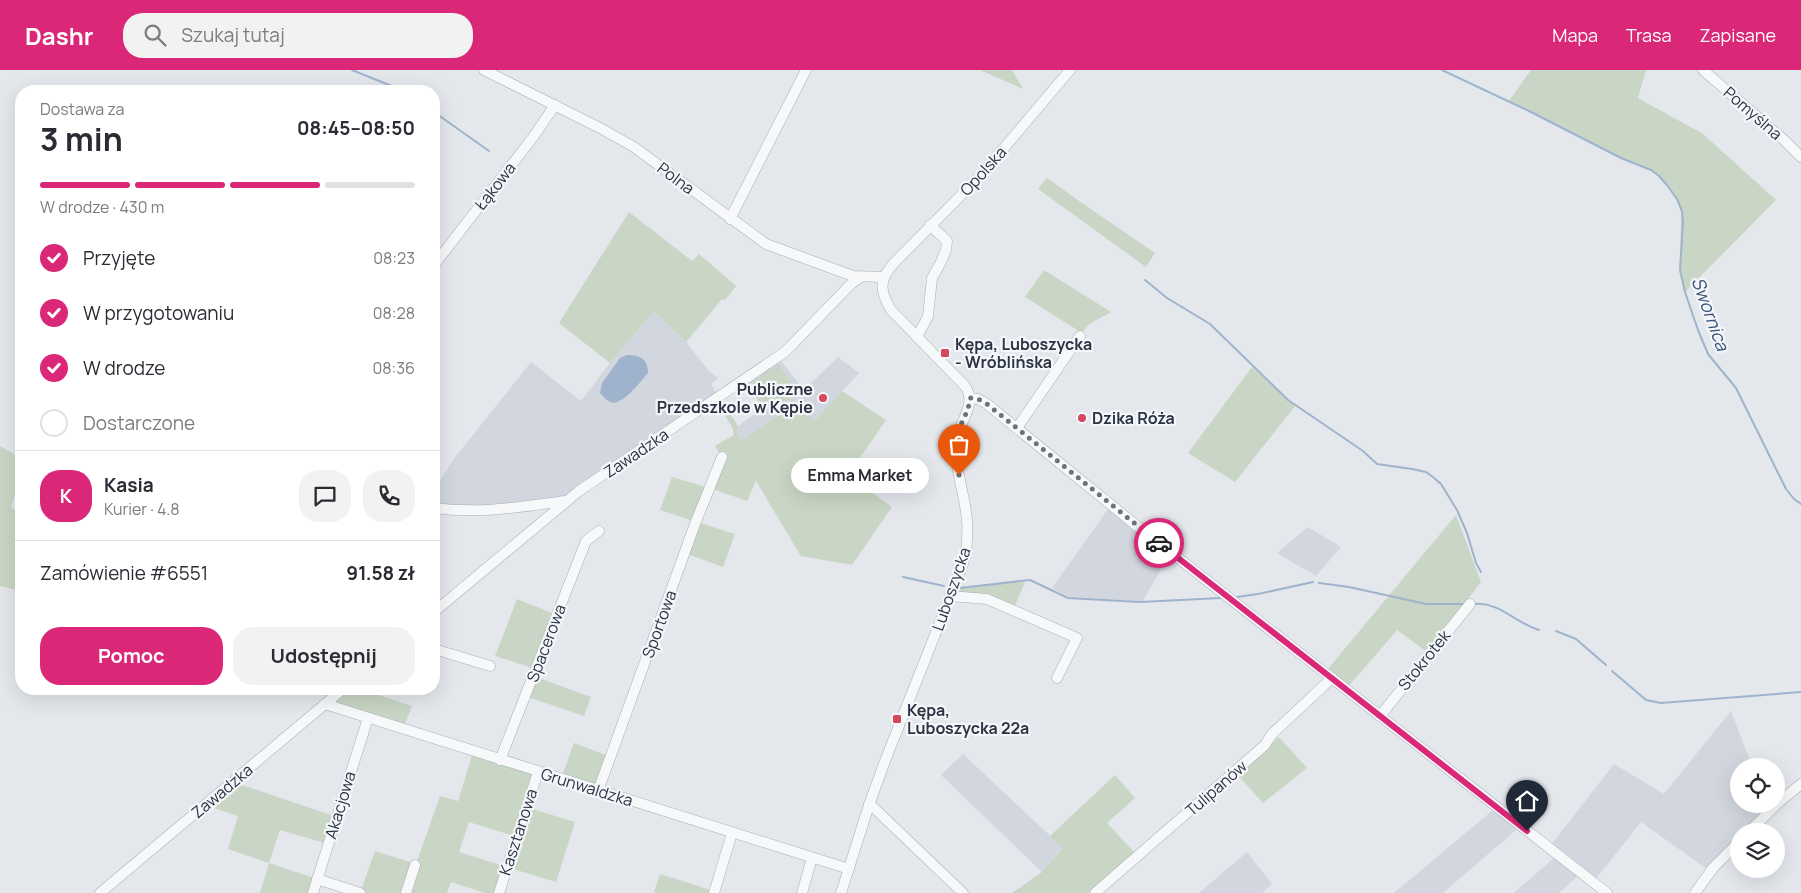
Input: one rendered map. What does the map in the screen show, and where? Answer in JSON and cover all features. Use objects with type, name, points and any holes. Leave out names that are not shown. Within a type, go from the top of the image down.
[{"type":"street","name":"Polna","points":[[484,70],[634,147],[769,245],[853,276],[883,277]]},
{"type":"street","points":[[730,218],[806,70]]},
{"type":"street","name":"Opolska","points":[[883,277],[890,266],[982,174],[1070,70]]},
{"type":"street","name":"Pomyślna","points":[[1703,70],[1784,140],[1801,158]]},
{"type":"street","name":"Łąkowa","points":[[440,257],[555,106]]},
{"type":"street","points":[[917,337],[928,316],[932,278],[942,262],[946,250],[946,241],[930,225]]},
{"type":"street","name":"Zawadzka","points":[[440,607],[567,501],[785,352],[851,284],[865,277]]},
{"type":"street","points":[[883,277],[882,287],[887,304],[896,316],[965,386],[970,398],[978,399],[987,404],[1137,526],[1606,893]]},
{"type":"street","points":[[1017,428],[1080,336]]},
{"type":"street","name":"Luboszycka","points":[[841,893],[869,805],[962,564],[968,534],[967,514],[955,440],[970,398]]},
{"type":"street","name":"Sportowa","points":[[598,791],[695,524],[722,457]]},
{"type":"street","points":[[440,509],[462,511],[495,510],[567,501]]},
{"type":"street","name":"Spacerowa","points":[[500,760],[586,541],[600,531]]},
{"type":"street","points":[[950,596],[987,599],[1077,638],[1056,678]]},
{"type":"street","name":"Stokrotek","points":[[1380,716],[1470,604]]},
{"type":"street","points":[[440,651],[490,666]]},
{"type":"street","name":"Tulipanów","points":[[1095,893],[1265,745],[1272,734],[1332,678]]},
{"type":"street","name":"Zawadzka","points":[[100,893],[336,695]]},
{"type":"street","name":"Grunwaldzka","points":[[325,704],[849,869]]},
{"type":"street","name":"Akacjowa","points":[[313,893],[368,718]]},
{"type":"street","name":"Kasztanowa","points":[[499,893],[538,772]]},
{"type":"street","points":[[1758,823],[1801,784]]},
{"type":"street","points":[[869,805],[963,893]]},
{"type":"street","points":[[714,893],[732,833]]},
{"type":"street","points":[[1694,893],[1713,868],[1730,851]]},
{"type":"street","points":[[802,893],[812,858]]},
{"type":"street","points":[[406,893],[415,865]]},
{"type":"street","points":[[317,879],[360,893]]},
{"type":"shaded area","points":[[654,311],[686,342],[709,371],[718,378],[711,384],[718,397],[567,501],[495,510],[440,506],[440,481],[453,460],[531,362],[581,401]]},
{"type":"shaded area","points":[[778,357],[804,390],[838,357],[859,373],[815,421],[803,410],[789,408],[741,442],[737,427],[763,408],[744,379]]},
{"type":"shaded area","points":[[1111,505],[1169,555],[1143,601],[1069,597],[1052,588]]},
{"type":"shaded area","points":[[1308,527],[1341,547],[1316,576],[1277,553]]},
{"type":"shaded area","points":[[1731,711],[1749,758],[1730,758],[1730,813],[1761,813],[1751,823],[1730,823],[1730,845],[1707,869],[1641,822],[1595,880],[1551,845],[1614,764],[1664,794]]},
{"type":"shaded area","points":[[963,754],[1062,847],[1042,872],[941,775]]},
{"type":"shaded area","points":[[1493,810],[1517,829],[1443,893],[1394,893]]},
{"type":"shaded area","points":[[1247,852],[1272,884],[1262,893],[1199,893]]},
{"type":"shaded area","points":[[1554,858],[1578,876],[1559,893],[1514,893]]},
{"type":"green space","points":[[980,70],[1012,70],[1023,89]]},
{"type":"green space","points":[[1531,70],[1647,70],[1638,98],[1703,134],[1776,200],[1685,292],[1680,270],[1681,211],[1677,199],[1659,176],[1651,170],[1621,158],[1509,101]]},
{"type":"green space","points":[[1047,178],[1155,253],[1146,267],[1038,189]]},
{"type":"green space","points":[[629,212],[692,261],[699,254],[736,286],[725,300],[722,299],[686,342],[654,311],[610,363],[559,323]]},
{"type":"green space","points":[[1044,270],[1111,312],[1088,325],[1082,333],[1025,297]]},
{"type":"green space","points":[[778,364],[799,393],[767,413],[748,384]]},
{"type":"green space","points":[[1252,367],[1296,405],[1235,482],[1188,453]]},
{"type":"green space","points":[[842,391],[886,420],[853,468],[863,486],[892,507],[852,565],[801,556],[756,481],[747,501],[710,488],[697,522],[735,534],[723,567],[685,553],[696,522],[660,510],[672,477],[709,488],[722,457],[715,446],[734,435],[733,429],[715,398],[719,396],[738,426],[738,436],[741,441],[789,408],[803,410],[815,421]]},
{"type":"green space","points":[[0,446],[15,455],[15,494],[11,507],[15,510],[15,590],[0,586]]},
{"type":"green space","points":[[1456,515],[1481,582],[1427,652],[1397,630],[1348,687],[1327,670]]},
{"type":"green space","points":[[1025,582],[1013,610],[950,596],[954,587]]},
{"type":"green space","points":[[517,599],[557,615],[536,669],[495,656]]},
{"type":"green space","points":[[533,676],[591,697],[584,716],[525,696]]},
{"type":"green space","points":[[336,695],[378,695],[412,706],[403,729],[325,704]]},
{"type":"green space","points":[[1279,737],[1307,768],[1263,803],[1236,773]]},
{"type":"green space","points":[[574,743],[611,757],[598,791],[561,779]]},
{"type":"green space","points":[[473,752],[538,772],[526,807],[575,822],[556,882],[510,868],[514,836],[469,822],[459,852],[504,866],[499,893],[485,893],[451,882],[447,893],[360,893],[375,851],[416,864],[440,796],[458,801]]},
{"type":"green space","points":[[1115,775],[1135,798],[1107,823],[1135,853],[1090,893],[1012,893],[1042,872],[1062,848],[1050,836]]},
{"type":"green space","points":[[233,782],[337,817],[328,844],[280,830],[269,863],[228,849],[238,816],[205,805]]},
{"type":"green space","points":[[269,863],[317,879],[313,893],[260,893]]},
{"type":"green space","points":[[660,874],[714,891],[714,893],[654,892]]},
{"type":"water","points":[[627,355],[639,357],[645,361],[648,373],[620,401],[610,402],[600,393],[602,383],[620,358]]},
{"type":"waterway","points":[[352,70],[389,85]]},
{"type":"waterway","name":"Swornica","points":[[1442,70],[1529,111],[1621,158],[1651,170],[1667,185],[1677,199],[1682,211],[1680,270],[1685,292],[1708,354],[1736,388],[1786,489],[1801,504]]},
{"type":"waterway","points":[[440,116],[489,151]]},
{"type":"waterway","points":[[1145,280],[1167,298],[1210,324],[1288,400],[1363,451],[1377,464],[1426,472],[1433,477],[1441,484],[1457,510],[1481,572]]},
{"type":"waterway","points":[[903,577],[944,586]]},
{"type":"waterway","points":[[960,588],[1030,580],[1068,598],[1140,602],[1221,598]]},
{"type":"waterway","points":[[1237,597],[1313,582]]},
{"type":"waterway","points":[[1319,583],[1349,587],[1426,604],[1464,604]]},
{"type":"waterway","points":[[1475,604],[1492,606],[1539,630]]},
{"type":"waterway","points":[[1556,631],[1576,639],[1606,665]]},
{"type":"waterway","points":[[1612,671],[1646,700],[1661,703],[1801,692]]},
{"type":"way so far","points":[[959,475],[955,440],[970,403],[970,398],[978,399],[987,404],[1159,543]]},
{"type":"place","name":"Kępa, Luboszycka - Wróblińska","points":[[945,353]]},
{"type":"place","name":"Publiczne Przedszkole w Kępie","points":[[823,398]]},
{"type":"place","name":"Dzika Róża","points":[[1082,418]]},
{"type":"place","name":"Emma Market","points":[[959,475]]},
{"type":"place","name":"Kępa, Luboszycka 22a","points":[[897,719]]},
{"type":"route","points":[[1159,543],[1527,831]]}]
